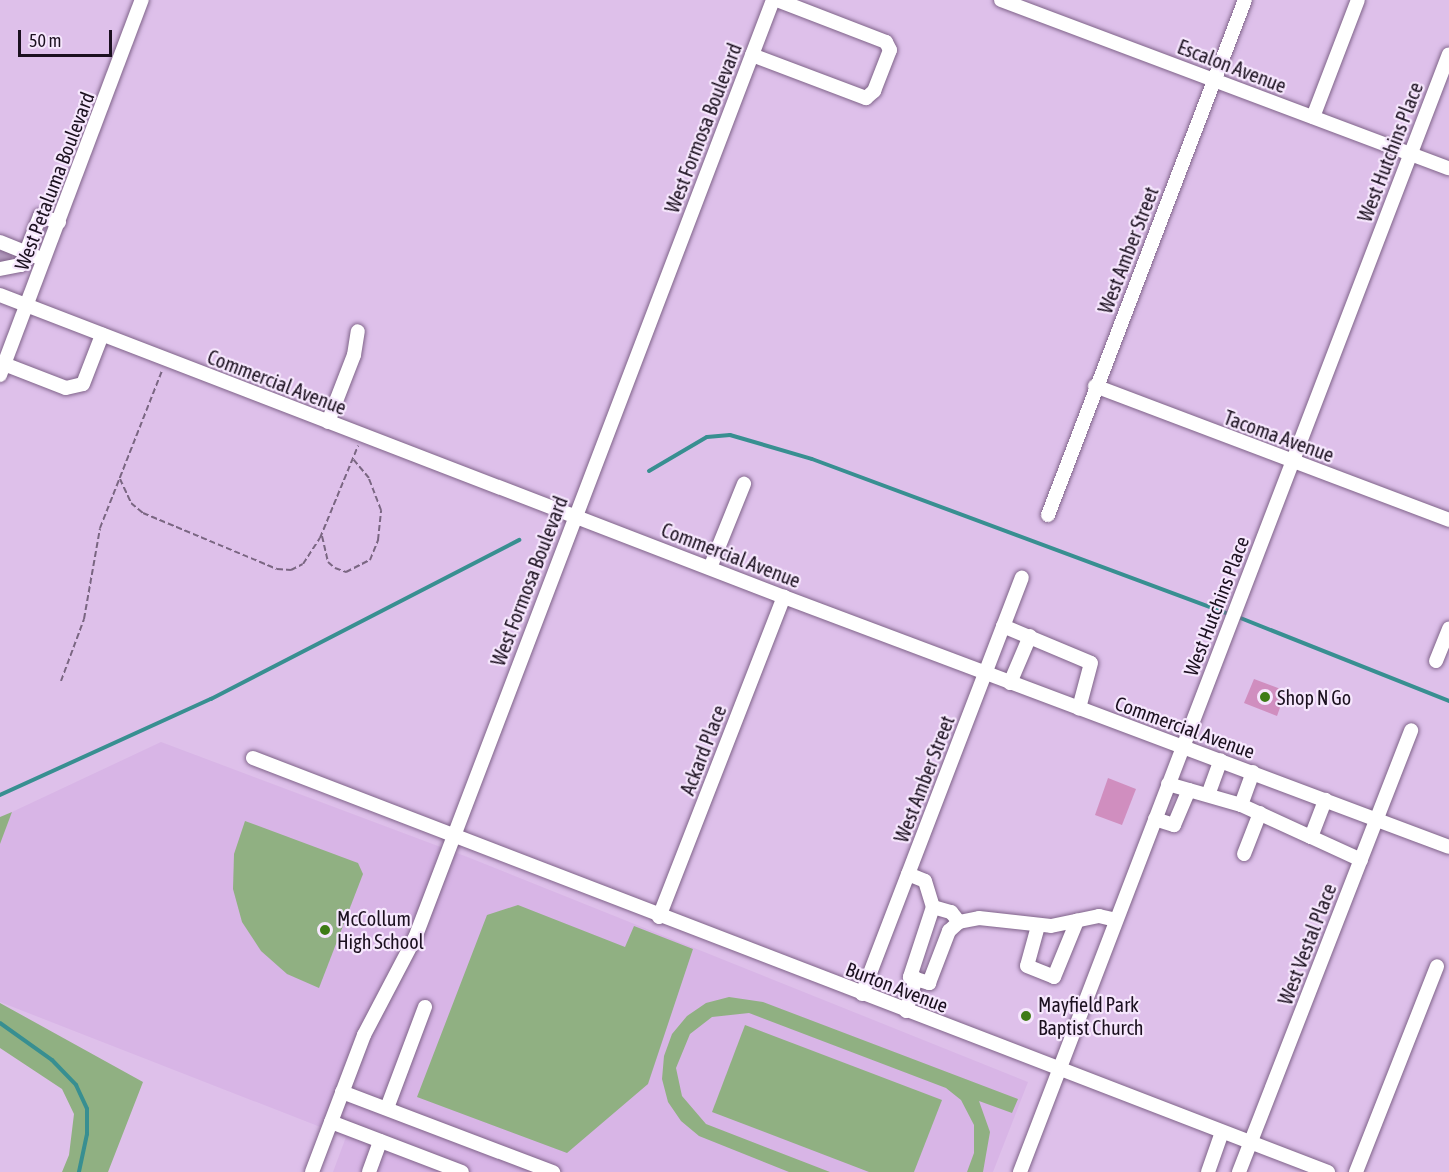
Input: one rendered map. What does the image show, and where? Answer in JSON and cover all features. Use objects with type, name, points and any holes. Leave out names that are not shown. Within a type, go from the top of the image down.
[{"type":"street","name":"West Petaluma Boulevard","points":[[2,370],[142,0]]},
{"type":"street","points":[[752,55],[866,98],[874,91],[890,50],[886,42],[775,0]]},
{"type":"street","name":"West Formosa Boulevard","points":[[312,1172],[364,1035],[414,938],[454,837],[575,515],[775,0]]},
{"type":"street","name":"Escalon Avenue","points":[[1001,0],[1449,168]]},
{"type":"street","name":"West Amber Street","points":[[1048,515],[1095,386],[1216,80],[1245,0]]},
{"type":"street","points":[[1313,117],[1358,0]]},
{"type":"street","name":"West Hutchins Place","points":[[1020,1172],[1449,54]]},
{"type":"street","points":[[3,257],[21,265],[40,216],[59,222]]},
{"type":"street","points":[[3,257],[26,253],[45,260]]},
{"type":"street","name":"Commercial Avenue","points":[[0,295],[985,674],[1221,760],[1449,847]]},
{"type":"street","points":[[328,422],[354,356],[358,331]]},
{"type":"street","points":[[2,370],[66,388],[83,384],[102,335]]},
{"type":"street","name":"Tacoma Avenue","points":[[1095,386],[1292,463],[1449,520]]},
{"type":"street","points":[[710,568],[744,484]]},
{"type":"street","name":"West Amber Street","points":[[862,994],[1022,578]]},
{"type":"street","name":"Ackard Place","points":[[659,917],[784,597]]},
{"type":"street","points":[[1003,626],[1091,663],[1079,708]]},
{"type":"street","points":[[1436,661],[1449,629]]},
{"type":"street","points":[[1010,683],[1030,636]]},
{"type":"street","name":"West Vestal Place","points":[[1239,1172],[1411,730]]},
{"type":"street","name":"Burton Avenue","points":[[253,758],[659,917],[1328,1172]]},
{"type":"street","points":[[1208,795],[1221,760]]},
{"type":"street","points":[[1241,805],[1253,772]]},
{"type":"street","points":[[1168,784],[1241,805],[1361,860]]},
{"type":"street","points":[[1155,819],[1174,825],[1189,790]]},
{"type":"street","points":[[1311,837],[1325,800]]},
{"type":"street","points":[[1244,854],[1260,813]]},
{"type":"street","points":[[908,874],[925,881],[933,907],[910,977],[929,983],[949,931],[960,922],[979,918],[1038,926],[1099,916],[1116,920]]},
{"type":"street","points":[[933,907],[951,912],[960,922]]},
{"type":"street","points":[[1038,926],[1028,966],[1054,977],[1077,921]]},
{"type":"street","points":[[1356,1172],[1437,966]]},
{"type":"street","points":[[906,1011],[916,980]]},
{"type":"street","points":[[387,1108],[425,1006]]},
{"type":"street","points":[[342,1092],[553,1172]]},
{"type":"street","points":[[331,1122],[462,1172]]},
{"type":"street","points":[[1209,1171],[1222,1132]]},
{"type":"street","points":[[369,1172],[380,1141]]},
{"type":"path","points":[[61,681],[84,619],[100,528],[167,360]]},
{"type":"path","points":[[120,479],[131,503],[143,513],[277,569],[291,570],[303,564],[322,534],[363,435]]},
{"type":"path","points":[[322,534],[328,562],[335,568],[346,572],[370,560],[378,540],[381,510],[369,478],[353,459]]},
{"type":"shaded area","name":"McCollum High School","points":[[161,742],[470,858],[1028,1082],[993,1172],[333,1172],[346,1137],[0,1002],[0,844],[12,812]]},
{"type":"green space","points":[[12,812],[0,844],[0,817]]},
{"type":"green space","points":[[245,821],[358,863],[363,874],[319,988],[287,974],[261,951],[242,922],[233,889],[234,854]]},
{"type":"green space","points":[[518,905],[625,947],[634,926],[693,949],[648,1084],[567,1153],[417,1097],[487,915]]},
{"type":"green space","points":[[729,997],[763,1002],[1018,1099],[1012,1113],[979,1101],[990,1132],[983,1172],[967,1172],[974,1153],[974,1125],[961,1100],[946,1088],[749,1013],[712,1017],[690,1034],[676,1068],[682,1096],[706,1124],[830,1172],[789,1172],[699,1136],[681,1121],[668,1102],[662,1079],[664,1056],[672,1034],[687,1016],[706,1003]]},
{"type":"green space","points":[[0,1003],[143,1082],[108,1172],[62,1172],[69,1155],[74,1114],[62,1089],[0,1048]]},
{"type":"green space","points":[[745,1025],[942,1100],[914,1172],[869,1172],[712,1112]]},
{"type":"building","name":"Shop N Go","points":[[1254,679],[1286,691],[1277,716],[1244,703]]},
{"type":"building","points":[[1108,778],[1136,789],[1122,825],[1095,815]]},
{"type":"waterway","points":[[649,471],[707,437],[730,435],[812,459],[1231,615]]},
{"type":"waterway","points":[[0,795],[211,699],[519,540]]},
{"type":"waterway","points":[[1238,617],[1449,701]]},
{"type":"waterway","points":[[0,1023],[52,1060],[76,1085],[87,1109],[87,1134],[79,1172]]},
{"type":"tunnel","points":[[4,263],[6,251]]},
{"type":"place","name":"Shop N Go","points":[[1265,697]]},
{"type":"place","name":"McCollum High School","points":[[325,930]]},
{"type":"place","name":"Mayfield Park Baptist Church","points":[[1026,1016]]}]
